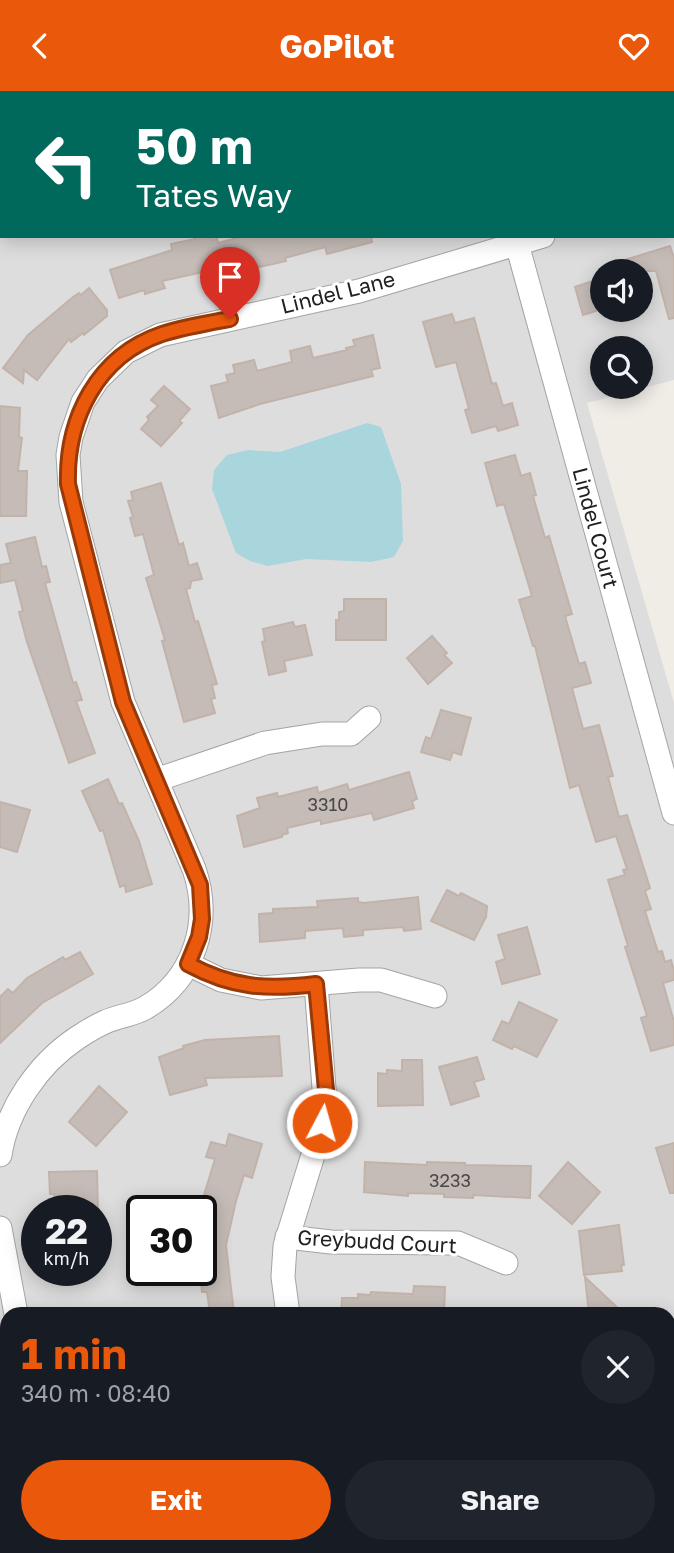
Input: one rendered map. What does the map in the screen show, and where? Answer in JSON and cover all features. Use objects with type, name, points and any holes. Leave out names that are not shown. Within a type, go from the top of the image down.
[{"type":"street","name":"Lindel Lane","points":[[0,1156],[17,1106],[34,1077],[75,1040],[94,1028],[132,1014],[156,1001],[173,986],[188,964],[199,937],[202,919],[201,891],[194,869],[131,724],[116,679],[68,484],[67,465],[71,437],[83,402],[99,379],[134,347],[160,335],[359,291],[536,238]]},
{"type":"street","name":"Lindel Court","points":[[517,244],[674,813]]},
{"type":"street","points":[[156,780],[265,743],[322,734],[351,734],[369,718]]},
{"type":"street","points":[[188,964],[221,980],[261,988],[381,980],[435,996]]},
{"type":"street","points":[[287,1307],[284,1277],[287,1237],[324,1112],[325,1084],[316,984]]},
{"type":"street","points":[[0,1228],[15,1307]]},
{"type":"street","name":"Greybudd Court","points":[[287,1237],[331,1242],[458,1243],[506,1263]]},
{"type":"shaded area","points":[[0,238],[674,238],[674,380],[653,386],[653,336],[590,336],[590,399],[602,399],[587,403],[674,703],[674,1307],[0,1307]]},
{"type":"water","points":[[367,423],[381,427],[401,484],[403,541],[394,557],[371,562],[306,559],[268,566],[250,561],[236,553],[212,489],[214,470],[227,455],[248,450],[280,452]]},
{"type":"building","points":[[212,238],[217,239],[218,243],[237,238],[371,238],[372,242],[327,254],[325,247],[285,258],[286,261],[205,279],[203,272],[162,281],[165,288],[145,294],[144,290],[119,298],[110,270],[172,250],[171,244]]},
{"type":"building","points":[[670,246],[674,258],[674,318],[669,319],[656,271],[653,271],[653,259],[628,259]]},
{"type":"building","points":[[590,282],[590,313],[583,315],[575,287]]},
{"type":"building","points":[[89,288],[107,310],[107,316],[84,335],[83,333],[71,342],[69,339],[37,380],[24,370],[23,383],[3,368],[28,335],[73,297],[79,293],[81,295]]},
{"type":"building","points":[[452,314],[455,323],[474,318],[492,384],[496,383],[503,406],[512,403],[518,425],[498,431],[496,426],[472,433],[465,410],[469,409],[456,362],[436,367],[423,322]]},
{"type":"building","points":[[373,335],[380,368],[371,370],[373,376],[260,404],[219,418],[211,386],[228,382],[226,375],[235,373],[233,365],[254,360],[257,371],[292,362],[290,351],[310,346],[313,358],[347,350],[346,348],[355,346],[353,340]]},
{"type":"building","points":[[164,386],[190,409],[179,421],[182,423],[161,446],[141,429],[149,420],[147,417],[158,406],[151,400]]},
{"type":"building","points":[[0,406],[20,408],[19,437],[22,438],[18,471],[27,471],[26,516],[0,516]]},
{"type":"building","points":[[515,455],[521,476],[530,473],[536,495],[533,496],[545,538],[549,536],[572,614],[565,616],[579,664],[585,662],[591,683],[572,688],[583,729],[599,725],[613,776],[608,777],[619,817],[627,815],[650,888],[645,891],[651,909],[645,911],[658,952],[662,951],[665,962],[671,960],[674,971],[674,980],[663,983],[674,1022],[674,1045],[651,1051],[641,1018],[647,1016],[625,947],[628,946],[608,880],[625,875],[623,870],[627,869],[616,836],[596,842],[579,785],[570,788],[535,646],[519,600],[532,596],[504,504],[497,506],[485,463]]},
{"type":"building","points":[[161,483],[179,545],[183,543],[189,566],[197,563],[202,579],[191,581],[190,588],[186,589],[217,684],[212,685],[215,698],[211,699],[215,713],[184,722],[162,641],[165,640],[146,578],[154,575],[143,534],[135,536],[128,501],[133,500],[131,492]]},
{"type":"building","points":[[35,537],[42,567],[46,566],[50,582],[45,583],[73,683],[76,682],[82,700],[76,701],[95,753],[69,763],[27,642],[19,612],[23,611],[15,580],[0,583],[0,565],[11,563],[6,544]]},
{"type":"building","points":[[344,599],[386,599],[386,640],[336,640],[336,620],[339,620],[339,612],[344,611]]},
{"type":"building","points":[[293,622],[295,627],[305,625],[312,655],[284,661],[286,671],[269,675],[262,642],[265,641],[263,629]]},
{"type":"building","points":[[432,636],[452,663],[428,684],[407,658]]},
{"type":"building","points":[[441,710],[471,718],[461,755],[453,752],[450,760],[421,752],[426,737],[431,739]]},
{"type":"building","points":[[409,772],[417,799],[412,801],[414,808],[374,820],[372,813],[321,824],[321,820],[287,828],[288,833],[282,837],[244,847],[237,816],[260,808],[257,798],[277,793],[278,797],[317,787],[318,793],[347,784],[349,790]]},
{"type":"building","points":[[108,779],[139,841],[152,884],[126,892],[125,885],[120,887],[103,830],[100,831],[82,791]]},
{"type":"building","points":[[0,802],[30,810],[17,852],[0,847]]},
{"type":"building","points":[[447,890],[459,896],[461,893],[487,906],[486,917],[474,940],[431,921]]},
{"type":"building","points":[[418,897],[421,929],[404,931],[403,927],[363,930],[363,935],[344,937],[343,928],[305,931],[305,938],[260,942],[259,914],[273,913],[273,909],[318,907],[317,901],[358,898],[358,902],[364,903]]},
{"type":"building","points":[[527,927],[540,974],[502,984],[496,962],[505,959],[498,935]]},
{"type":"building","points":[[80,952],[93,974],[42,1003],[0,1043],[0,997],[8,989],[13,993],[27,978],[63,957],[65,960]]},
{"type":"building","points":[[519,1002],[557,1020],[537,1057],[493,1040],[502,1021],[509,1024]]},
{"type":"building","points":[[279,1036],[282,1076],[205,1078],[207,1085],[170,1095],[159,1057],[205,1040]]},
{"type":"building","points":[[477,1057],[484,1079],[474,1082],[479,1096],[451,1105],[439,1067]]},
{"type":"building","points":[[402,1060],[422,1060],[423,1105],[378,1106],[378,1073],[387,1074],[387,1070],[402,1071]]},
{"type":"building","points":[[99,1086],[127,1112],[96,1146],[69,1122]]},
{"type":"building","points":[[229,1134],[262,1144],[252,1178],[244,1175],[226,1245],[233,1307],[209,1307],[207,1292],[202,1292],[201,1286],[217,1286],[217,1195],[204,1195],[215,1159],[206,1157],[211,1142],[226,1146]]},
{"type":"building","points":[[674,1143],[674,1193],[670,1193],[656,1148]]},
{"type":"building","points":[[365,1162],[531,1166],[530,1198],[473,1195],[473,1198],[444,1197],[444,1194],[408,1193],[408,1196],[364,1192]]},
{"type":"building","points":[[568,1162],[600,1192],[572,1224],[539,1196]]},
{"type":"building","points":[[97,1171],[98,1195],[50,1194],[49,1172]]},
{"type":"building","points":[[619,1225],[624,1265],[621,1265],[622,1271],[584,1275],[579,1231]]},
{"type":"building","points":[[585,1277],[617,1307],[588,1307]]},
{"type":"building","points":[[414,1286],[445,1287],[444,1307],[341,1307],[342,1298],[358,1298],[358,1294],[413,1294]]},
{"type":"route","points":[[230,319],[160,335],[126,352],[99,379],[83,402],[76,420],[68,455],[68,484],[123,702],[200,885],[202,919],[199,937],[188,964],[221,980],[261,988],[316,984],[326,1090],[322,1123]]}]
